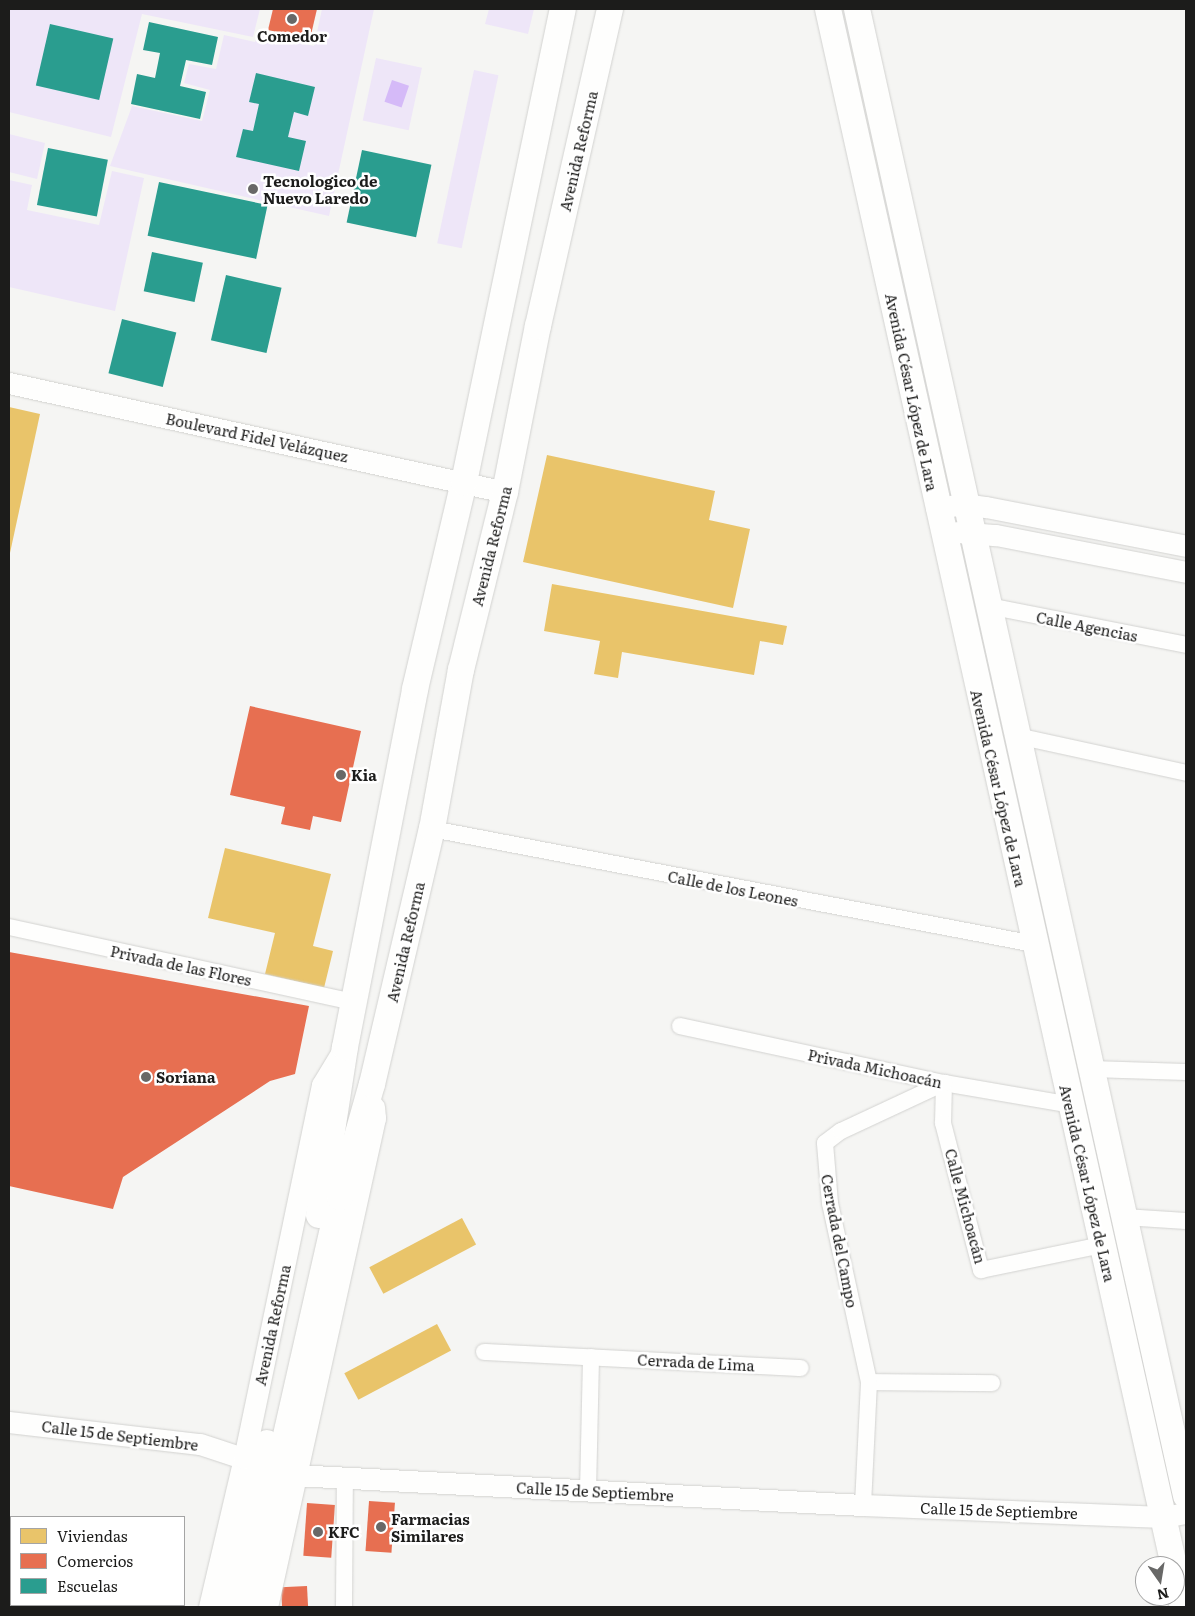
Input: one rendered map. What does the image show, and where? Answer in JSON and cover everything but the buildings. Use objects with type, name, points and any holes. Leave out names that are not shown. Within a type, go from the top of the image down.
[{"type":"main road","name":"Avenida Reforma","points":[[247,1607],[270,1466],[324,1194],[345,1047],[415,689],[464,482],[563,9]]},
{"type":"main road","name":"Avenida Reforma","points":[[226,1607],[270,1466],[340,1197],[372,1084],[432,829],[460,670],[505,492],[538,326],[610,9]]},
{"type":"main road","name":"Avenida César López de Lara","points":[[828,9],[939,520],[1102,1245],[1175,1515],[1174,1556]]},
{"type":"main road","name":"Avenida César López de Lara","points":[[857,9],[971,532],[1186,1496]]},
{"type":"street","name":"Boulevard Fidel Velázquez","points":[[9,383],[505,492]]},
{"type":"street","points":[[939,520],[966,504],[1186,546]]},
{"type":"street","points":[[939,520],[971,532],[1113,556],[1186,572]]},
{"type":"street","points":[[1113,556],[1120,533]]},
{"type":"street","name":"Calle Agencias","points":[[988,606],[1186,645]]},
{"type":"street","points":[[1017,736],[1186,774]]},
{"type":"street","name":"Calle de los Leones","points":[[432,829],[1034,944]]},
{"type":"street","name":"Privada de las Flores","points":[[9,927],[354,1002]]},
{"type":"street","name":"Privada Michoacán","points":[[680,1026],[944,1083],[1071,1105]]},
{"type":"street","points":[[1091,1069],[1186,1072]]},
{"type":"street","name":"Calle Michoacán","points":[[944,1083],[943,1123],[981,1270],[1102,1245]]},
{"type":"street","name":"Cerrada del Campo","points":[[863,1505],[869,1382],[830,1203],[825,1143],[841,1132],[944,1083]]},
{"type":"street","points":[[1124,1217],[1186,1221]]},
{"type":"street","name":"Cerrada de Lima","points":[[484,1352],[801,1368]]},
{"type":"street","points":[[588,1491],[591,1357]]},
{"type":"street","points":[[869,1382],[992,1384]]},
{"type":"street","name":"Calle 15 de Septiembre","points":[[9,1422],[200,1444],[270,1466],[345,1478],[863,1505],[1175,1515]]},
{"type":"street","name":"Avenida Reforma","points":[[209,1607],[270,1466]]},
{"type":"street","name":"Avenida Reforma","points":[[267,1607],[270,1466]]},
{"type":"street","points":[[344,1607],[345,1478]]},
{"type":"shaded area","points":[[9,9],[260,9],[253,37],[142,14],[111,137],[9,112]]},
{"type":"shaded area","points":[[322,9],[374,9],[329,216],[110,166],[132,106],[202,121],[210,90],[184,83],[189,64],[216,69],[224,35],[255,42],[258,34],[314,46]]},
{"type":"shaded area","points":[[489,9],[534,9],[528,34],[485,24]]},
{"type":"shaded area","points":[[376,58],[422,68],[409,130],[363,121]]},
{"type":"shaded area","points":[[474,70],[498,75],[462,248],[437,243]]},
{"type":"shaded area","points":[[392,80],[409,86],[402,108],[385,102]]},
{"type":"shaded area","points":[[9,134],[45,143],[37,179],[9,172]]},
{"type":"shaded area","points":[[112,171],[144,178],[115,311],[9,287],[9,180],[32,185],[27,210],[99,225]]},
{"type":"place","name":"Comedor","points":[[292,19]]},
{"type":"place","name":"Tecnologico de Nuevo Laredo","points":[[253,189]]},
{"type":"place","name":"Kia","points":[[341,775]]},
{"type":"place","name":"Soriana","points":[[146,1077]]},
{"type":"place","name":"Farmacias Similares","points":[[381,1527]]},
{"type":"place","name":"KFC","points":[[318,1532]]}]
